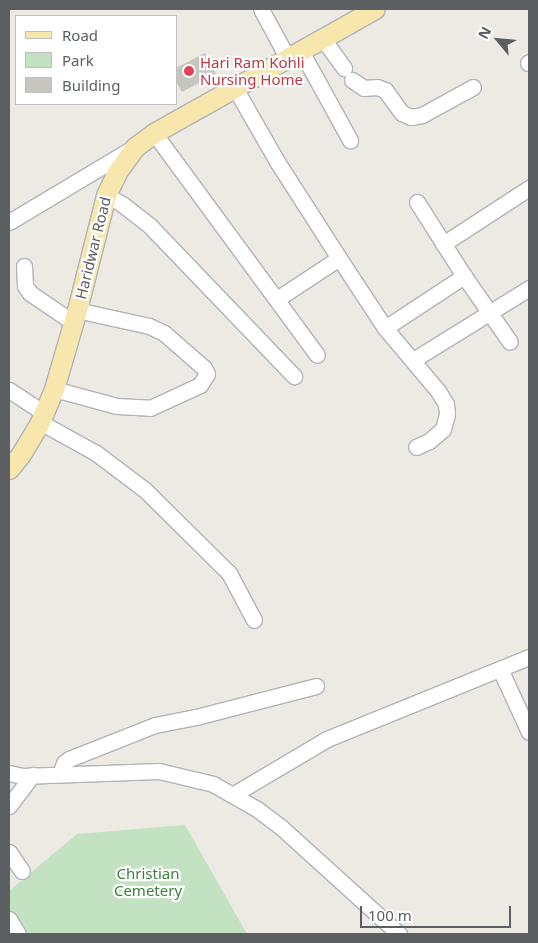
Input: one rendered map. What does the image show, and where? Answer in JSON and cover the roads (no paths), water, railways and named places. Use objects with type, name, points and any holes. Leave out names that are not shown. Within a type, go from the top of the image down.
[{"type":"main road","name":"Haridwar Road","points":[[9,469],[21,454],[42,418],[54,389],[75,317],[106,195],[117,172],[135,147],[154,133],[375,9]]},
{"type":"street","points":[[261,9],[295,55],[350,140]]},
{"type":"street","points":[[323,39],[348,74],[364,88],[377,87],[385,90],[402,113],[411,117],[422,115],[472,87]]},
{"type":"street","points":[[235,88],[278,163],[385,328],[413,360],[446,404],[447,414],[443,429],[429,441],[416,446]]},
{"type":"street","points":[[154,133],[317,355]]},
{"type":"street","points":[[9,222],[135,147]]},
{"type":"street","points":[[443,244],[529,188]]},
{"type":"street","points":[[106,195],[122,204],[151,227],[294,376]]},
{"type":"street","points":[[417,202],[464,276],[510,342]]},
{"type":"street","points":[[277,299],[339,258]]},
{"type":"street","points":[[24,266],[25,286],[30,293],[75,317],[150,326],[164,332],[204,368],[207,374],[200,385],[150,408],[117,406],[54,389]]},
{"type":"street","points":[[385,328],[464,276]]},
{"type":"street","points":[[413,360],[529,288]]},
{"type":"street","points":[[9,390],[42,418],[96,453],[145,490],[229,573],[254,620]]},
{"type":"street","points":[[234,794],[328,739],[529,657]]},
{"type":"street","points":[[500,669],[529,732]]},
{"type":"street","points":[[60,774],[64,763],[69,759],[155,724],[196,717],[316,686]]},
{"type":"street","points":[[9,773],[32,775],[160,771],[213,784],[234,794],[282,828],[399,934]]},
{"type":"street","points":[[9,806],[32,775]]},
{"type":"street","points":[[9,852],[22,871]]},
{"type":"street","points":[[9,919],[18,934]]},
{"type":"place","name":"Hari Ram Kohli Nursing Home","points":[[189,71]]},
{"type":"park label","name":"Christian Cemetery","points":[[148,882]]}]
